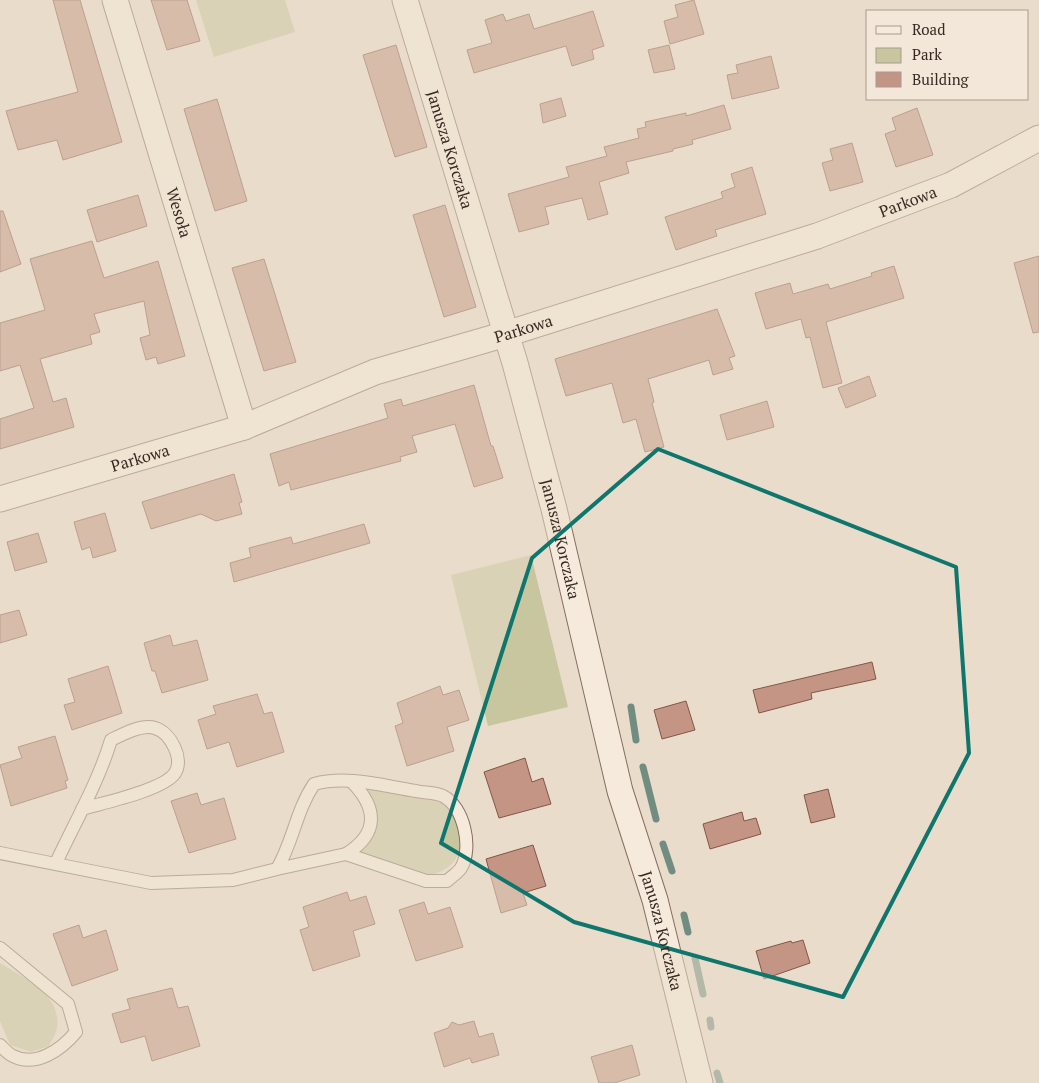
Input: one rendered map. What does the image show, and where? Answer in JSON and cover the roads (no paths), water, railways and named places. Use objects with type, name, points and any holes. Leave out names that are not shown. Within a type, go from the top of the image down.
[{"type":"street","name":"Wesoła","points":[[115,0],[244,427]]},
{"type":"street","name":"Janusza Korczaka","points":[[404,0],[506,334],[554,509],[620,791],[655,900],[700,1083]]},
{"type":"street","name":"Parkowa","points":[[0,499],[244,427],[359,378],[734,263],[891,209],[965,179],[1039,138]]},
{"type":"lane","points":[[56,863],[82,809],[103,767],[111,740],[144,728],[156,728],[166,736],[177,752],[179,763],[175,774],[156,786],[82,809]]},
{"type":"lane","points":[[277,869],[288,850],[299,810],[314,784],[328,780],[351,781],[443,796],[458,812],[466,832],[467,852],[460,869],[447,881],[426,881],[346,854]]},
{"type":"lane","points":[[0,852],[151,883],[233,880],[346,854],[359,846],[368,836],[372,822],[369,806],[362,792],[351,781]]},
{"type":"lane","points":[[0,948],[68,1004],[76,1032],[66,1045],[51,1054],[31,1059],[13,1056],[0,1045]]},
{"type":"waterway","points":[[631,707],[636,740]]},
{"type":"waterway","points":[[643,767],[656,819]]},
{"type":"waterway","points":[[663,844],[672,871]]},
{"type":"waterway","points":[[684,915],[688,932]]},
{"type":"waterway","points":[[695,958],[703,994]]},
{"type":"waterway","points":[[710,1020],[711,1027]]},
{"type":"waterway","points":[[717,1073],[720,1083]]}]
